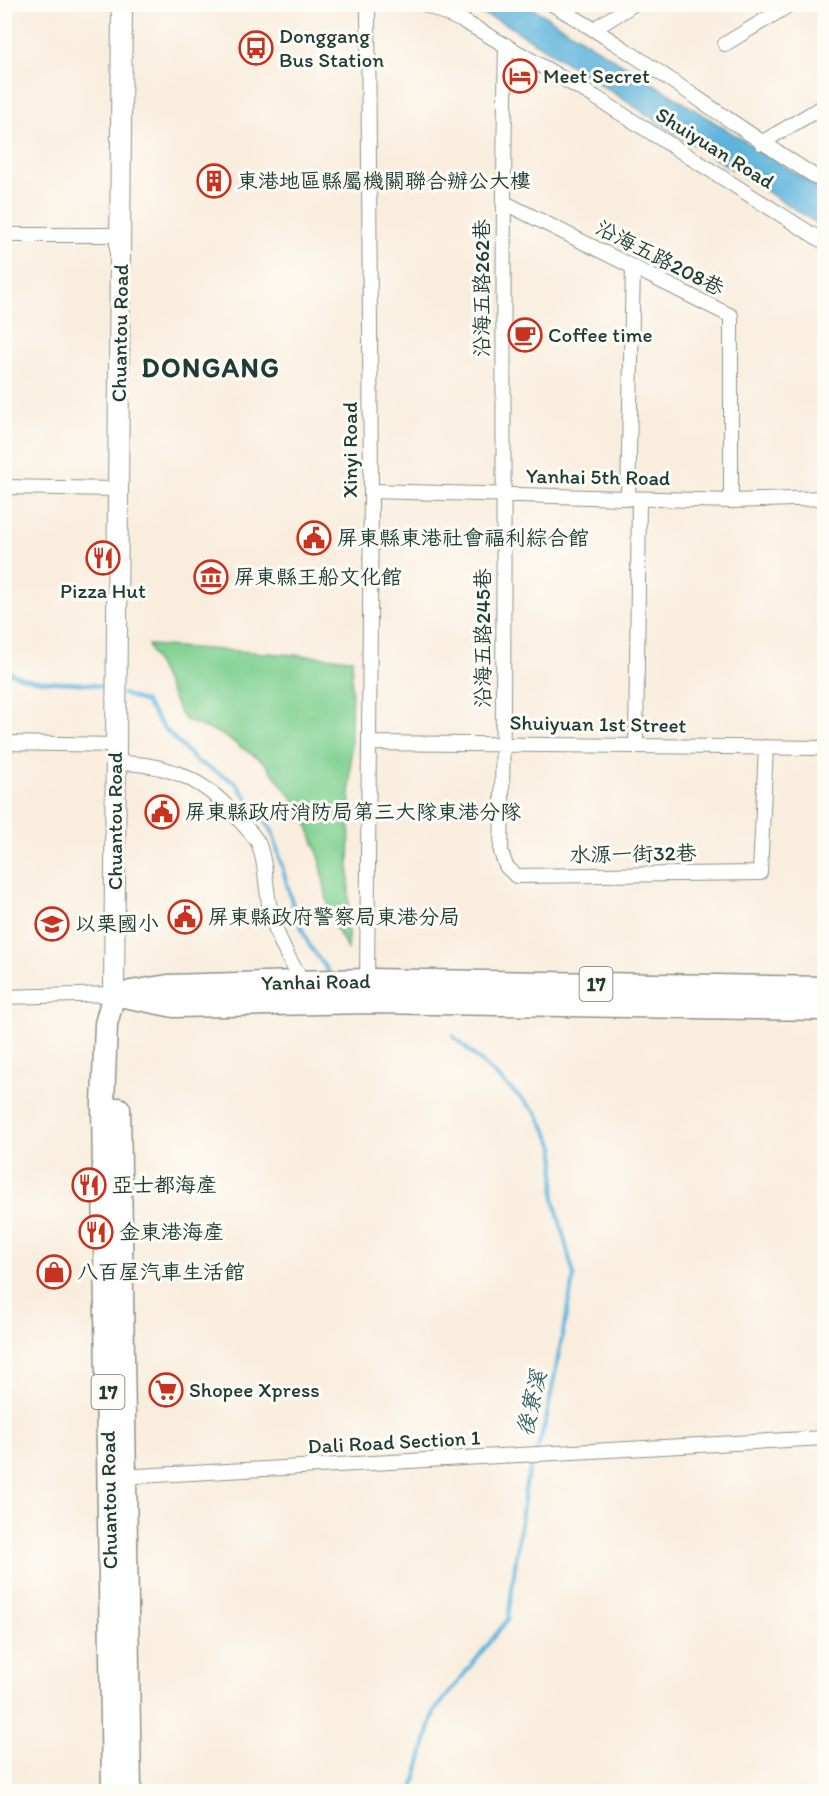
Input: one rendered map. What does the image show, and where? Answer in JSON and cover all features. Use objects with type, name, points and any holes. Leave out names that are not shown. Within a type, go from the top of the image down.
[{"type":"main road","name":"Chuantou Road","points":[[113,1791],[121,1022],[114,994],[117,489],[122,235],[122,4]]},
{"type":"main road","name":"Yanhai Road","points":[[114,994],[168,987],[304,982],[367,991],[419,1004],[825,1010]]},
{"type":"main road","name":"Yanhai Road","points":[[114,994],[174,1006],[367,991],[825,988]]},
{"type":"main road","name":"Chuantou Road","points":[[118,1478],[130,1791]]},
{"type":"street","name":"Xinyi Road","points":[[367,991],[371,491],[368,4]]},
{"type":"street","name":"Shuiyuan Road","points":[[424,4],[465,21],[595,97],[825,242]]},
{"type":"street","name":"Shuiyuan Road","points":[[552,4],[594,29],[761,143],[825,182]]},
{"type":"street","points":[[594,29],[634,4]]},
{"type":"street","points":[[725,44],[791,4]]},
{"type":"street","name":"沿海五路262巷","points":[[504,496],[503,202],[506,45]]},
{"type":"street","points":[[761,143],[825,106]]},
{"type":"street","name":"沿海五路208巷","points":[[503,202],[731,316],[731,501]]},
{"type":"street","points":[[4,235],[122,235]]},
{"type":"street","points":[[633,267],[636,746]]},
{"type":"street","points":[[4,487],[117,489]]},
{"type":"street","name":"Yanhai 5th Road","points":[[371,491],[731,501],[825,498]]},
{"type":"street","name":"沿海五路245巷","points":[[504,496],[504,744]]},
{"type":"street","points":[[4,743],[116,754],[178,771],[216,794],[259,843],[267,875],[273,917],[287,960],[304,982]]},
{"type":"street","name":"Shuiyuan 1st Street","points":[[370,743],[825,748]]},
{"type":"street","name":"水源一街32巷","points":[[504,744],[501,852],[506,866],[516,876],[760,873],[766,747]]},
{"type":"street","points":[[4,997],[114,994]]},
{"type":"street","name":"Dali Road Section 1","points":[[118,1478],[825,1438]]},
{"type":"green space","points":[[148,645],[352,659],[348,949],[330,918],[320,859],[302,810],[264,762],[221,734],[186,720],[181,715]]},
{"type":"water","points":[[461,5],[528,5],[824,191],[824,228],[506,24]]},
{"type":"waterway","name":"後寮溪","points":[[4,669],[29,679],[110,689]]},
{"type":"waterway","points":[[123,694],[145,702],[164,728],[196,761],[235,782],[272,830],[295,913],[309,945],[329,972]]},
{"type":"waterway","name":"後寮溪","points":[[453,1036],[537,1113],[555,1148],[554,1200],[574,1275],[546,1420],[537,1450]]},
{"type":"waterway","name":"後寮溪","points":[[412,1792],[434,1712],[508,1619],[526,1483],[534,1457]]},
{"type":"place","name":"Donggang Bus Station","points":[[256,48]]},
{"type":"place","name":"Meet Secret","points":[[520,76]]},
{"type":"place","name":"東港地區縣屬機關聯合辦公大樓","points":[[214,181]]},
{"type":"place","name":"Coffee time","points":[[525,335]]},
{"type":"place","name":"屏東縣東港社會福利綜合館","points":[[314,538]]},
{"type":"place","name":"Pizza Hut","points":[[103,558]]},
{"type":"place","name":"屏東縣王船文化館","points":[[211,577]]},
{"type":"place","name":"屏東縣政府消防局第三大隊東港分隊","points":[[162,812]]},
{"type":"place","name":"屏東縣政府警察局東港分局","points":[[185,917]]},
{"type":"place","name":"以栗國小","points":[[52,924]]},
{"type":"place","name":"亞士都海產","points":[[89,1185]]},
{"type":"place","name":"金東港海產","points":[[96,1232]]},
{"type":"place","name":"八百屋汽車生活館","points":[[54,1272]]},
{"type":"place","name":"Shopee Xpress","points":[[166,1390]]},
{"type":"district","name":"DONGANG","points":[[211,368]]}]
